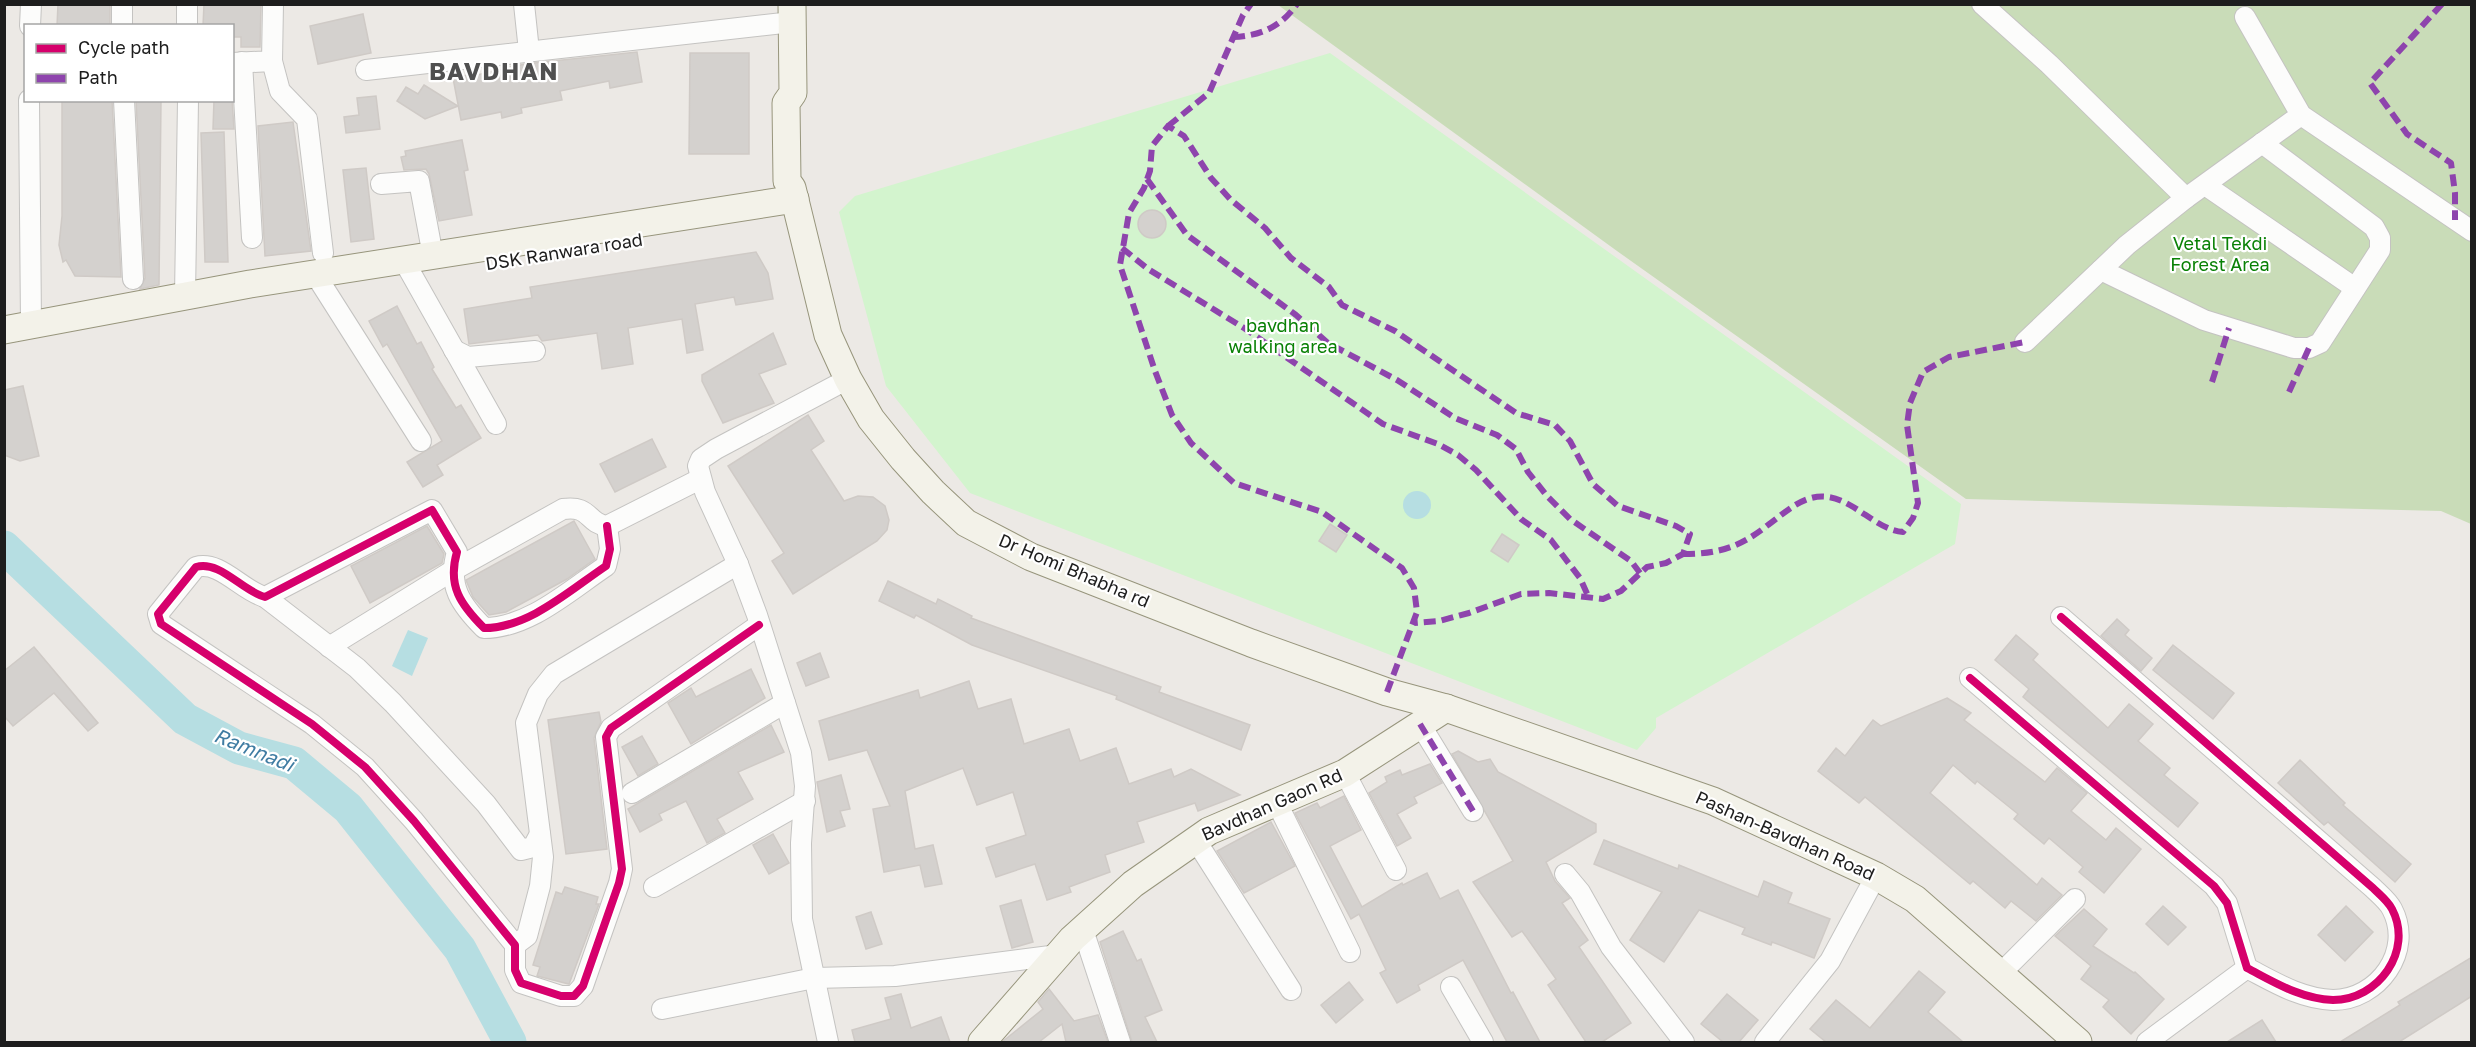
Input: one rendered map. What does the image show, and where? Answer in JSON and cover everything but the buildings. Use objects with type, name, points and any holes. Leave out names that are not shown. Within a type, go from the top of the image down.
[{"type":"main road","points":[[792,13],[793,93],[799,102],[799,181],[795,201]]},
{"type":"main road","name":"DSK Ranwara road","points":[[324,266],[348,285],[447,260],[735,217],[795,201]]},
{"type":"main road","name":"Dr Homi Bhabha rd","points":[[795,201],[828,335],[848,379],[871,419],[903,459],[933,492],[966,522],[1031,557],[1192,621],[1387,692],[1446,708]]},
{"type":"main road","points":[[13,330],[324,266]]},
{"type":"main road","name":"Bavdhan Gaon Rd","points":[[982,1042],[1058,955],[1083,930],[1133,884],[1195,839],[1345,773],[1446,708]]},
{"type":"main road","name":"Pashan-Bavdhan Road","points":[[1446,708],[1713,801],[1876,876],[1915,899],[2078,1042]]},
{"type":"street","points":[[30,24],[31,4]]},
{"type":"street","points":[[122,4],[122,24]]},
{"type":"street","points":[[187,4],[187,24]]},
{"type":"street","points":[[273,4],[273,62],[280,91],[307,119],[324,266],[421,441]]},
{"type":"street","points":[[524,4],[529,51]]},
{"type":"street","points":[[1982,4],[2049,64],[2186,198]]},
{"type":"street","points":[[366,70],[529,51],[792,13]]},
{"type":"street","points":[[2244,17],[2301,115],[2472,231]]},
{"type":"street","points":[[252,238],[237,62],[273,62]]},
{"type":"street","points":[[13,330],[29,102]]},
{"type":"street","points":[[124,102],[132,279]]},
{"type":"street","points":[[185,296],[188,102]]},
{"type":"street","points":[[2025,342],[2127,245],[2186,198],[2301,115]]},
{"type":"street","points":[[2101,270],[2204,320],[2302,349],[2320,343],[2380,250],[2380,238],[2374,227],[2262,143]]},
{"type":"street","points":[[381,184],[419,181],[447,260]]},
{"type":"street","points":[[2205,185],[2355,288]]},
{"type":"street","points":[[408,268],[496,424]]},
{"type":"street","points":[[454,350],[468,357],[535,351]]},
{"type":"street","points":[[828,1042],[802,919],[801,843],[805,801],[801,753],[738,564],[700,479],[698,466],[701,459],[716,449],[848,379]]},
{"type":"street","points":[[329,647],[452,570],[562,509],[574,508],[587,512],[600,525],[607,526],[700,479]]},
{"type":"street","points":[[265,597],[429,510],[436,513],[457,552],[452,570],[464,607],[484,628],[501,628],[532,615],[606,566],[610,549],[607,526]]},
{"type":"street","points":[[515,945],[527,936],[540,886],[543,857],[526,723],[538,694],[554,674],[738,564]]},
{"type":"street","points":[[540,834],[533,847],[521,850],[486,804],[393,703],[329,647],[265,597],[255,595],[214,567],[204,565],[196,567],[158,614],[161,624],[312,724],[364,767],[414,821],[515,945],[515,970],[521,983],[561,996],[574,996],[583,986],[620,884],[622,869],[606,737],[611,728],[759,625]]},
{"type":"street","points":[[1970,678],[2214,886],[2227,903],[2247,968],[2303,996],[2335,1000],[2366,992],[2386,977],[2397,950],[2397,930],[2392,908],[2373,888],[2061,617]]},
{"type":"street","points":[[632,792],[785,703]]},
{"type":"street","points":[[1420,724],[1473,811]]},
{"type":"street","points":[[1345,773],[1396,870]]},
{"type":"street","points":[[654,887],[805,801]]},
{"type":"street","points":[[1277,803],[1350,952]]},
{"type":"street","points":[[1195,839],[1291,990]]},
{"type":"street","points":[[1565,874],[1580,892],[1611,947],[1684,1042]]},
{"type":"street","points":[[1772,1040],[1830,961],[1876,876]]},
{"type":"street","points":[[1999,975],[2075,899]]},
{"type":"street","points":[[1083,930],[1120,1042]]},
{"type":"street","points":[[662,1009],[814,978],[895,976],[1058,955]]},
{"type":"street","points":[[2146,1042],[2247,968]]},
{"type":"street","points":[[1451,987],[1483,1042]]},
{"type":"green space","name":"Vetal Tekdi Forest Area","points":[[1278,5],[2471,5],[2471,524],[2441,511],[1966,499],[1617,251]]},
{"type":"green space","name":"bavdhan walking area","points":[[1330,53],[1961,504],[1955,544],[1656,718],[1656,728],[1637,750],[970,493],[886,386],[839,212],[855,196]]},
{"type":"water","points":[[1417,491],[1427,495],[1431,505],[1427,515],[1417,519],[1407,515],[1403,505],[1407,495]]},
{"type":"water","points":[[408,630],[428,638],[412,676],[392,666]]},
{"type":"waterway","name":"Ramnadi","points":[[4,547],[185,719],[239,748],[294,763],[348,808],[460,949],[510,1042]]},
{"type":"marked path","points":[[1168,126],[1209,93],[1243,15],[1251,4]]},
{"type":"marked path","points":[[1233,37],[1252,35],[1269,29],[1284,19],[1297,4]]},
{"type":"marked path","points":[[2442,4],[2370,83],[2407,134],[2451,163],[2455,193],[2455,220]]},
{"type":"marked path","points":[[1387,692],[1417,612],[1414,588],[1402,568],[1322,512],[1234,483],[1191,443],[1172,415],[1120,265],[1129,213],[1144,188],[1150,171],[1152,146],[1168,126],[1184,136],[1211,178],[1231,200],[1265,228],[1291,258],[1329,287],[1342,305],[1395,331],[1516,413],[1555,425],[1570,441],[1593,484],[1618,506],[1676,526],[1690,534],[1683,554],[1666,563],[1647,567],[1621,591],[1603,599],[1549,593],[1521,594],[1469,613],[1439,621],[1414,623]]},
{"type":"marked path","points":[[1147,179],[1187,235],[1296,315],[1328,343],[1397,380],[1455,418],[1497,435],[1516,449],[1528,472],[1547,496],[1570,519],[1631,561],[1640,573]]},
{"type":"marked path","points":[[1122,248],[1148,269],[1244,328],[1383,424],[1438,444],[1458,455],[1476,470],[1521,519],[1551,540],[1580,578],[1589,598]]},
{"type":"marked path","points":[[2212,382],[2229,328]]},
{"type":"marked path","points":[[1683,554],[1708,553],[1738,544],[1758,533],[1799,503],[1811,498],[1836,499],[1892,530],[1903,532],[1913,518],[1918,503],[1907,425],[1910,403],[1923,372],[1949,357],[2025,342]]},
{"type":"marked path","points":[[2289,392],[2309,348]]},
{"type":"marked path","points":[[1420,724],[1473,811]]},
{"type":"cycle path","points":[[607,526],[610,549],[606,566],[533,615],[501,626],[484,628],[463,603],[455,585],[454,564],[457,552],[432,510],[265,597],[256,594],[214,568],[196,567],[158,614],[161,624],[312,724],[365,767],[414,821],[515,945],[515,970],[521,983],[561,996],[574,996],[583,986],[622,869],[606,737],[611,728],[759,625]]},
{"type":"cycle path","points":[[1970,678],[2214,886],[2227,903],[2247,968],[2288,989],[2321,999],[2349,998],[2364,992],[2377,982],[2388,970],[2395,956],[2398,941],[2398,925],[2386,900],[2061,617]]},
{"type":"district","name":"BAVDHAN","points":[[494,72]]}]
